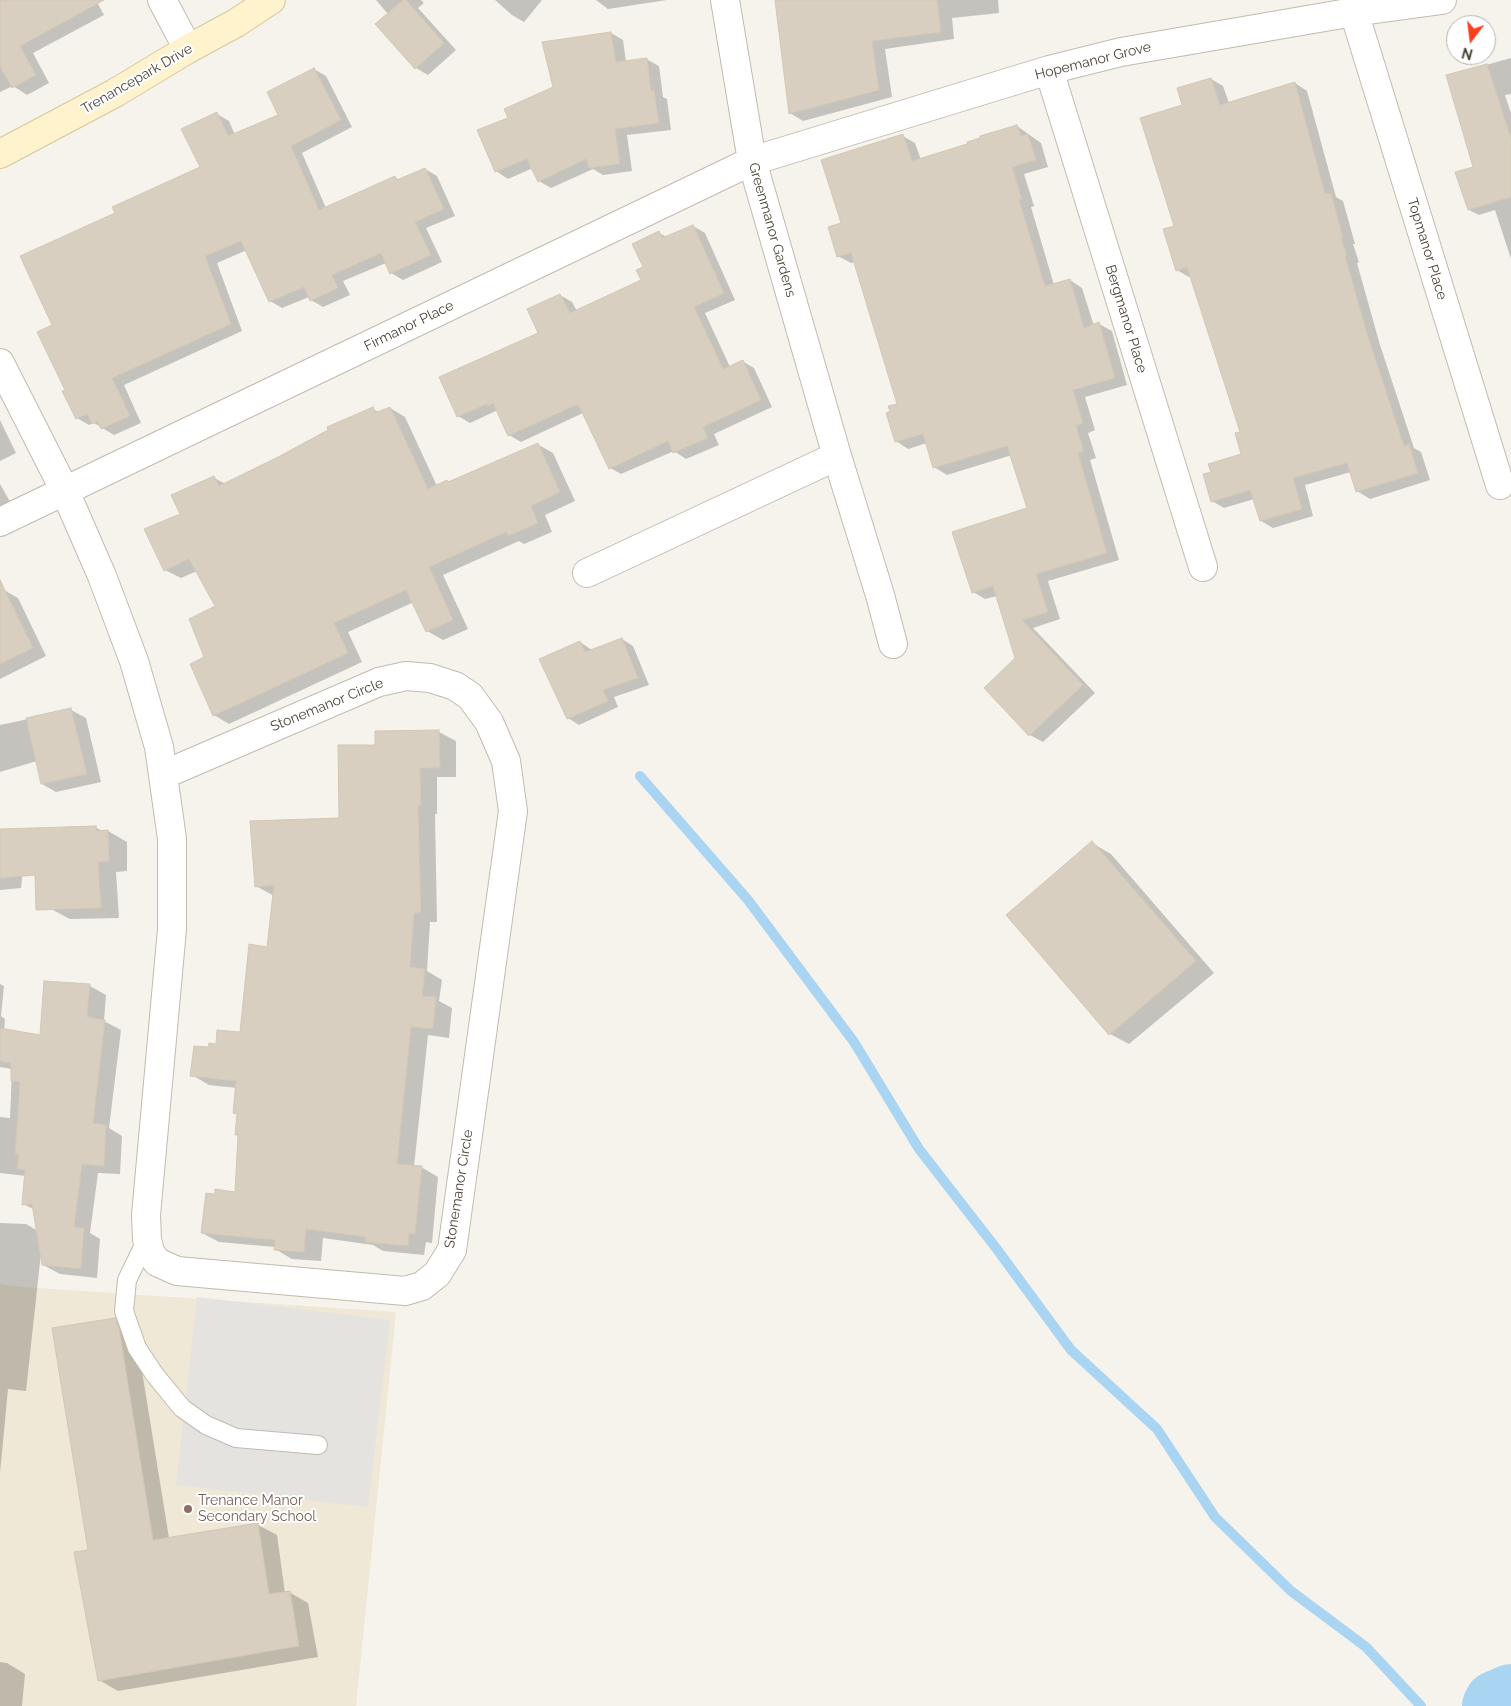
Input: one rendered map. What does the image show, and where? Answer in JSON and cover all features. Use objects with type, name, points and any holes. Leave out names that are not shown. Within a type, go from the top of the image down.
[{"type":"street","points":[[162,0],[188,49]]},
{"type":"street","name":"Trenancepark Drive","points":[[0,154],[114,93],[236,23],[271,0]]},
{"type":"street","name":"Greenmanor Gardens","points":[[725,0],[752,161],[893,644]]},
{"type":"street","name":"Hopemanor Grove","points":[[752,161],[1049,70],[1121,52],[1354,12],[1442,0]]},
{"type":"street","name":"Topmanor Place","points":[[1354,12],[1500,485]]},
{"type":"street","name":"Bergmanor Place","points":[[1049,70],[1203,567]]},
{"type":"street","name":"Firmanor Place","points":[[0,522],[752,161]]},
{"type":"street","name":"Stonemanor Circle","points":[[0,363],[65,491],[102,576],[134,661],[159,747],[172,840],[172,929],[146,1215],[147,1239],[150,1252],[157,1262],[177,1271],[404,1291],[422,1286],[437,1274],[452,1250],[513,811],[506,761],[489,722],[470,696],[455,686],[430,678],[406,676],[379,682],[163,775]]},
{"type":"street","points":[[587,573],[837,456]]},
{"type":"lane","points":[[147,1239],[127,1280],[124,1311],[137,1348],[155,1375],[182,1408],[206,1425],[236,1438],[318,1445]]},
{"type":"shaded area","name":"Trenance Manor Secondary School","points":[[0,1284],[396,1312],[356,1706],[0,1706]]},
{"type":"shaded area","points":[[197,1297],[390,1320],[368,1507],[176,1485]]},
{"type":"building","points":[[0,0],[104,0],[20,46],[36,75],[12,88],[0,66]]},
{"type":"building","points":[[403,0],[406,0],[444,43],[415,69],[375,24]]},
{"type":"building","points":[[775,0],[937,0],[941,32],[872,41],[879,90],[789,114]]},
{"type":"building","points":[[611,32],[616,62],[647,58],[651,91],[654,90],[659,123],[615,129],[620,164],[589,168],[586,159],[538,182],[527,159],[495,172],[477,130],[508,118],[504,109],[553,87],[542,42]]},
{"type":"building","points":[[1487,65],[1511,138],[1511,197],[1468,210],[1455,172],[1473,167],[1446,75]]},
{"type":"building","points":[[314,68],[341,120],[291,146],[319,210],[395,176],[397,180],[425,168],[444,209],[415,222],[431,255],[390,274],[381,253],[332,275],[338,288],[310,301],[304,287],[269,302],[241,241],[205,256],[231,324],[112,378],[130,416],[101,429],[98,421],[92,424],[87,414],[76,419],[62,391],[65,390],[37,332],[52,325],[20,256],[115,213],[112,207],[200,167],[181,129],[217,112],[228,136],[278,115],[267,92]]},
{"type":"building","points":[[1211,78],[1220,105],[1295,82],[1325,194],[1331,193],[1343,237],[1341,237],[1347,256],[1345,256],[1368,337],[1404,446],[1409,444],[1418,473],[1356,492],[1347,463],[1293,478],[1302,509],[1260,521],[1250,490],[1211,502],[1203,474],[1211,472],[1208,464],[1241,454],[1235,433],[1240,432],[1187,267],[1176,271],[1163,229],[1174,226],[1140,118],[1182,105],[1177,88]]},
{"type":"building","points":[[1017,125],[1021,136],[1028,134],[1036,160],[1012,167],[1022,199],[1019,200],[1045,286],[1070,279],[1084,328],[1099,322],[1115,378],[1073,390],[1083,423],[1076,426],[1084,451],[1078,453],[1107,553],[1036,574],[1048,612],[1022,620],[1083,685],[1029,736],[984,688],[1015,658],[993,586],[972,593],[952,532],[1027,508],[1007,446],[933,468],[923,434],[895,442],[886,413],[890,411],[888,406],[897,404],[851,253],[837,257],[828,227],[841,223],[821,160],[903,134],[912,161],[967,144],[967,142],[980,138],[980,136]]},
{"type":"building","points":[[693,225],[724,293],[694,307],[723,369],[743,360],[761,400],[703,427],[708,438],[673,453],[668,441],[609,469],[578,404],[508,436],[493,403],[457,417],[439,377],[538,333],[527,309],[560,294],[570,313],[641,280],[636,270],[643,267],[632,244],[659,231],[662,238]]},
{"type":"building","points":[[373,407],[375,413],[390,407],[428,489],[538,443],[560,492],[531,506],[538,523],[508,536],[506,532],[429,567],[453,620],[426,632],[406,590],[334,623],[348,653],[213,716],[190,664],[204,657],[189,619],[215,606],[189,559],[164,571],[144,529],[180,514],[171,495],[214,476],[219,486],[328,430],[327,427]]},
{"type":"building","points":[[0,580],[33,648],[0,664]]},
{"type":"building","points":[[622,638],[638,678],[603,690],[608,701],[567,719],[539,659],[580,641],[585,652]]},
{"type":"building","points":[[71,708],[87,774],[41,784],[26,718]]},
{"type":"building","points":[[439,730],[440,768],[420,768],[421,805],[418,805],[421,913],[414,913],[410,967],[425,969],[422,996],[436,997],[433,1029],[411,1027],[397,1164],[422,1166],[415,1234],[409,1233],[408,1246],[365,1242],[366,1237],[306,1229],[304,1252],[274,1250],[275,1240],[201,1233],[206,1193],[215,1194],[215,1189],[235,1192],[238,1135],[235,1135],[237,1114],[233,1113],[236,1081],[190,1076],[194,1046],[208,1047],[209,1043],[216,1044],[217,1030],[240,1032],[249,944],[267,947],[274,885],[255,887],[250,821],[339,818],[338,745],[375,745],[375,731]]},
{"type":"building","points":[[96,826],[96,831],[108,830],[109,861],[98,862],[101,908],[36,910],[35,875],[0,878],[0,829]]},
{"type":"building","points":[[1092,841],[1196,961],[1109,1035],[1006,915]]},
{"type":"building","points":[[44,981],[90,984],[87,1017],[105,1020],[93,1123],[106,1125],[104,1166],[82,1164],[74,1227],[84,1228],[81,1269],[42,1265],[32,1204],[22,1205],[25,1170],[17,1169],[19,1154],[15,1155],[20,1082],[11,1081],[11,1063],[0,1061],[0,1028],[40,1035]]},
{"type":"building","points":[[115,1318],[119,1328],[153,1540],[258,1523],[269,1594],[290,1591],[299,1646],[98,1681],[74,1552],[88,1550],[52,1328]]},
{"type":"waterway","points":[[640,776],[748,900],[854,1042],[919,1149],[996,1248],[1071,1350],[1157,1429],[1215,1517],[1291,1591],[1366,1647],[1421,1706]]},
{"type":"waterway","points":[[1493,1706],[1495,1702],[1511,1695]]},
{"type":"place","name":"Trenance Manor Secondary School","points":[[188,1509]]}]
